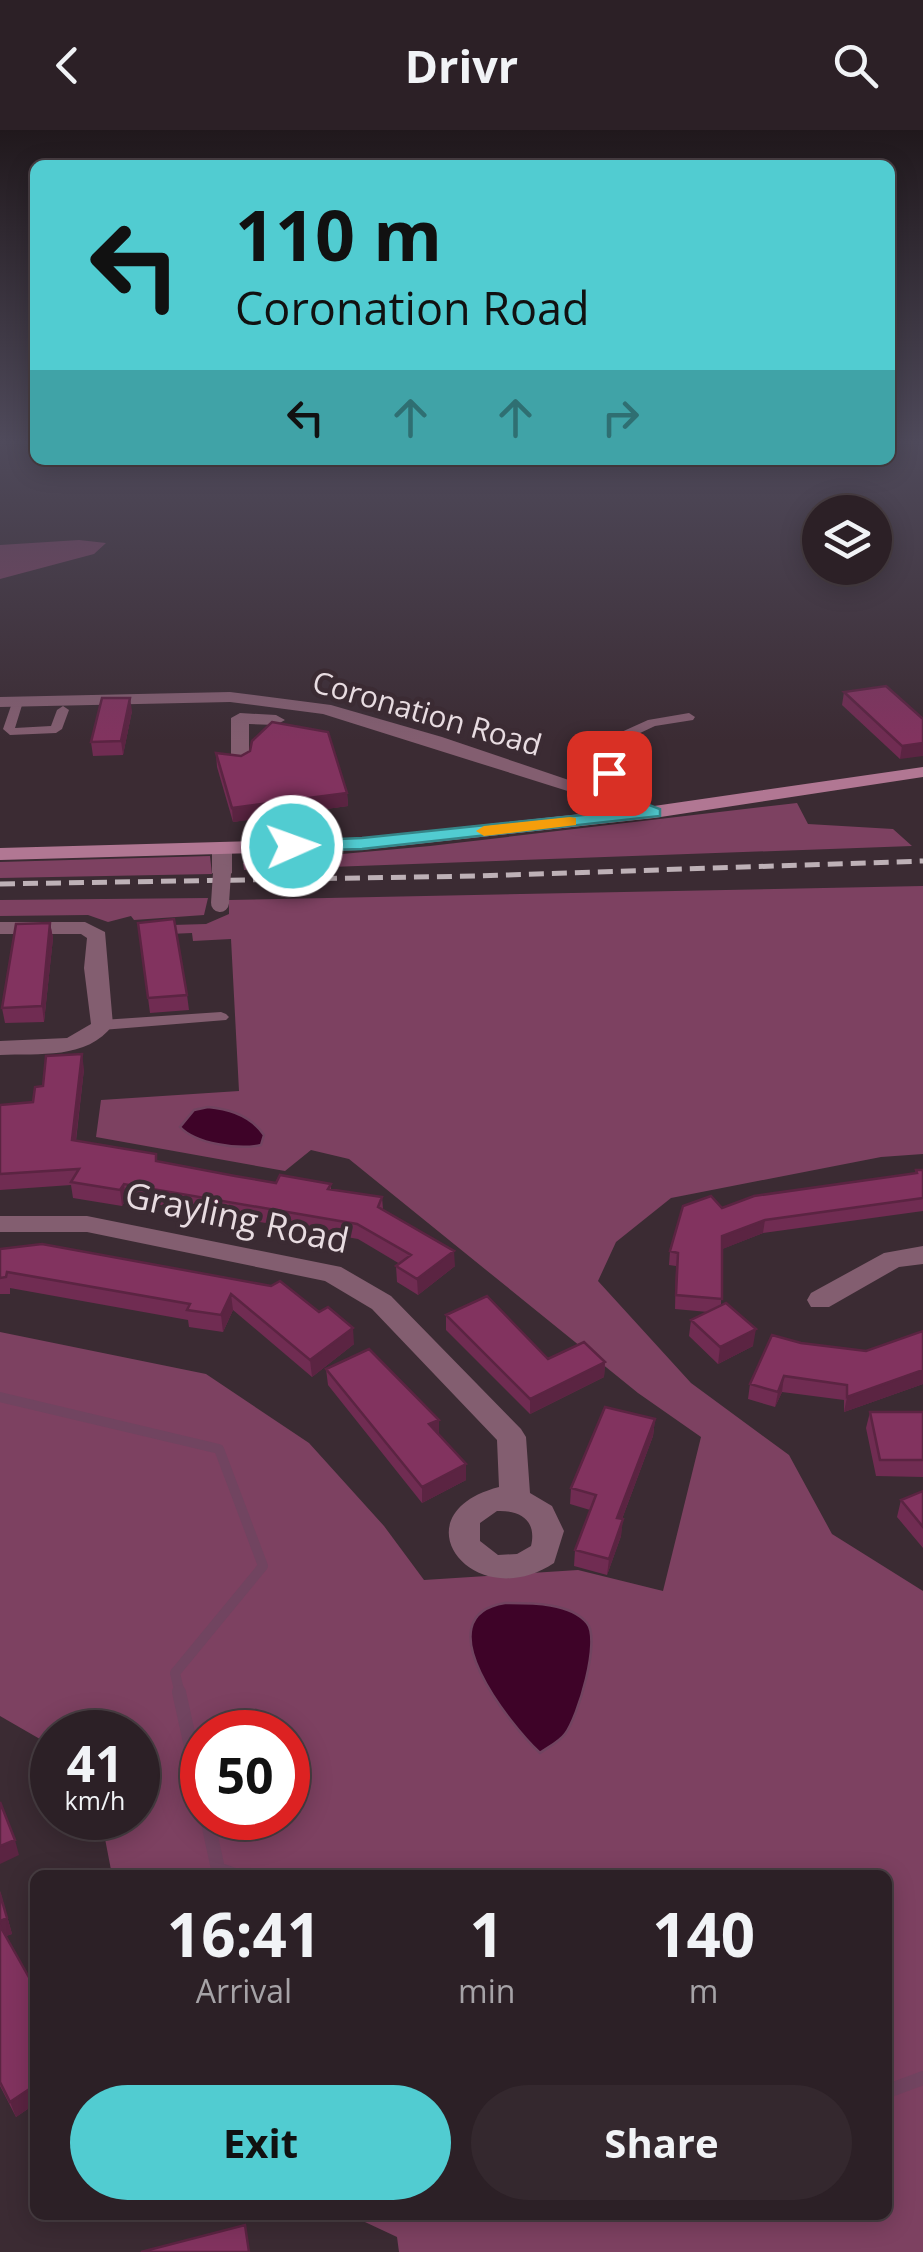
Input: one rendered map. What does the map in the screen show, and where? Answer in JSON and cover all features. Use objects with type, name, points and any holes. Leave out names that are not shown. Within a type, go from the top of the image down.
[{"type":"main road","points":[[0,854],[362,844],[654,812],[923,772]]},
{"type":"street","name":"Coronation Road","points":[[8,702],[230,697],[349,716],[654,812]]},
{"type":"street","points":[[240,761],[240,718],[318,726],[349,716]]},
{"type":"street","points":[[220,903],[222,849]]},
{"type":"street","points":[[0,928],[85,928],[98,936],[95,968],[102,1024],[91,1037],[79,1042],[0,1048]]},
{"type":"street","name":"Grayling Road","points":[[0,1224],[87,1224],[332,1273],[355,1282],[394,1310],[431,1357],[510,1436],[515,1499]]},
{"type":"street","points":[[820,1300],[893,1259],[923,1255]]},
{"type":"lane","points":[[8,702],[10,731],[56,729],[63,710]]},
{"type":"lane","points":[[618,800],[601,746],[652,722],[689,717]]},
{"type":"lane","points":[[102,1024],[221,1017]]},
{"type":"shaded area","points":[[106,543],[94,554],[0,579],[0,545]]},
{"type":"shaded area","points":[[797,803],[808,824],[893,829],[912,846],[244,870],[243,863],[430,846]]},
{"type":"shaded area","points":[[210,856],[212,874],[0,878],[0,862]]},
{"type":"shaded area","points":[[923,886],[923,1154],[881,1157],[671,1198],[616,1242],[598,1281],[691,1383],[789,1455],[832,1534],[923,1591],[923,2252],[399,2252],[397,2237],[361,2220],[892,2220],[892,1870],[111,1870],[105,1840],[160,1840],[160,1710],[30,1710],[30,1733],[0,1716],[0,1332],[206,1374],[309,1443],[384,1526],[424,1580],[578,1570],[663,1591],[701,1437],[638,1393],[349,1159],[311,1150],[285,1171],[96,1137],[101,1100],[239,1091],[231,939],[193,941],[192,933],[146,935],[139,926],[206,924],[229,914],[229,900]]},
{"type":"shaded area","points":[[208,898],[204,915],[134,920],[131,916],[108,922],[88,915],[0,916],[0,900]]},
{"type":"shaded area","points":[[208,1107],[247,1118],[264,1135],[261,1145],[218,1144],[196,1138],[180,1127],[194,1110]]},
{"type":"shaded area","points":[[505,1603],[560,1607],[580,1616],[591,1632],[590,1661],[576,1712],[563,1737],[540,1753],[494,1697],[472,1649],[471,1628],[481,1612]]},
{"type":"building","points":[[886,686],[923,719],[923,743],[902,746],[844,692]]},
{"type":"building","points":[[102,698],[130,698],[121,741],[91,742]]},
{"type":"building","points":[[272,722],[328,732],[347,793],[232,808],[216,753],[241,756],[250,751],[252,741]]},
{"type":"building","points":[[174,919],[187,995],[148,998],[138,923]]},
{"type":"building","points":[[50,923],[42,1006],[2,1008],[16,924]]},
{"type":"building","points":[[82,1054],[72,1140],[156,1154],[156,1161],[235,1176],[276,1183],[280,1175],[331,1184],[328,1189],[382,1197],[378,1207],[454,1251],[417,1279],[396,1266],[411,1255],[357,1224],[124,1184],[120,1190],[71,1182],[79,1169],[0,1174],[0,1105],[33,1102],[35,1087],[43,1086],[46,1056]]},
{"type":"building","points":[[916,1170],[923,1170],[923,1198],[765,1220],[722,1236],[722,1299],[676,1295],[678,1253],[670,1251],[683,1206],[711,1196],[722,1208],[754,1196],[917,1173]]},
{"type":"building","points":[[42,1244],[271,1286],[280,1281],[319,1312],[328,1307],[353,1328],[310,1360],[231,1294],[221,1315],[187,1310],[190,1304],[7,1272],[6,1277],[0,1278],[0,1249]]},
{"type":"building","points":[[487,1296],[548,1359],[584,1342],[605,1362],[530,1399],[446,1315]]},
{"type":"building","points":[[726,1303],[756,1329],[720,1347],[691,1320]]},
{"type":"building","points":[[923,1331],[923,1370],[847,1397],[847,1385],[784,1376],[778,1392],[750,1384],[772,1335],[801,1343],[866,1351]]},
{"type":"building","points":[[369,1349],[439,1420],[429,1424],[466,1464],[422,1487],[326,1369]]},
{"type":"building","points":[[605,1407],[655,1419],[617,1518],[623,1519],[609,1559],[575,1550],[596,1495],[571,1488]]},
{"type":"building","points":[[870,1412],[923,1412],[923,1460],[880,1460]]},
{"type":"building","points":[[923,1491],[923,1527],[901,1500]]},
{"type":"building","points":[[0,1802],[15,1840],[0,1846]]},
{"type":"building","points":[[0,1894],[7,1918],[0,1921]]},
{"type":"building","points":[[0,1926],[30,1979],[30,2089],[10,2102],[0,2082]]},
{"type":"building","points":[[245,2225],[249,2252],[141,2252]]},
{"type":"waterway","points":[[0,1397],[219,1449],[263,1566],[175,1673],[180,1694]]},
{"type":"waterway","points":[[179,1692],[183,1710]]},
{"type":"waterway","points":[[212,1840],[221,1870]]},
{"type":"waterway","points":[[892,2090],[923,2078]]},
{"type":"railway","points":[[0,884],[477,876],[923,861]]},
{"type":"slow traffic","points":[[484,831],[570,822]]},
{"type":"route","points":[[292,846],[362,844],[654,812],[618,800],[609,773]]}]
